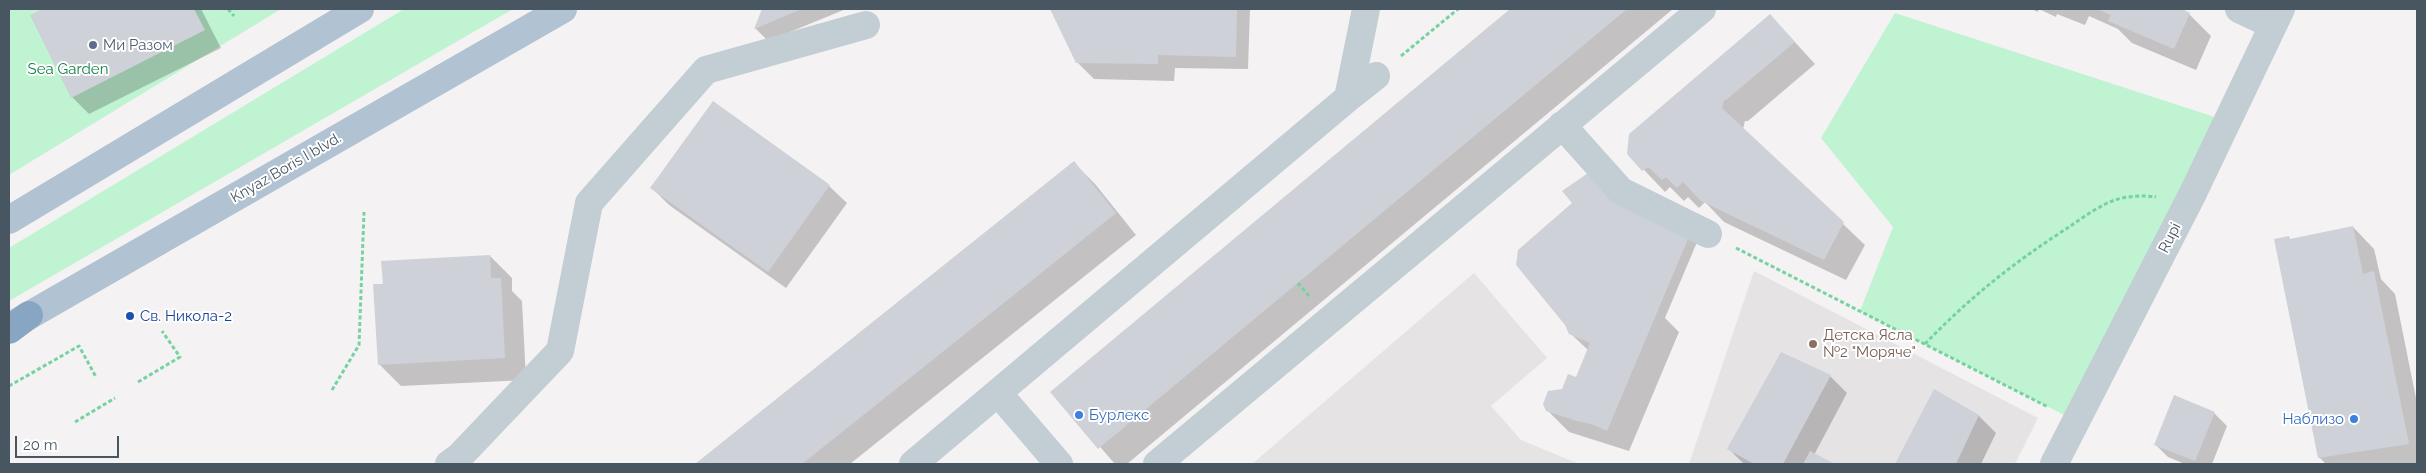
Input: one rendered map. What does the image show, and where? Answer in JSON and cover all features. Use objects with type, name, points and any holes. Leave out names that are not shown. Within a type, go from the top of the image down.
[{"type":"main road","points":[[9,220],[360,9]]},
{"type":"main road","name":"Knyaz Boris I blvd.","points":[[16,324],[563,9]]},
{"type":"street","points":[[1348,98],[1366,9]]},
{"type":"street","points":[[1157,464],[1702,9]]},
{"type":"street","points":[[2239,9],[2277,17]]},
{"type":"street","name":"Rupi","points":[[2056,464],[2076,421],[2193,193],[2277,17]]},
{"type":"street","points":[[449,464],[460,456],[560,350],[589,203],[706,70],[866,25]]},
{"type":"street","points":[[913,464],[1376,76]]},
{"type":"street","points":[[1562,125],[1621,191],[1708,234]]},
{"type":"street","points":[[998,393],[1059,464]]},
{"type":"path","points":[[228,9],[234,16]]},
{"type":"path","points":[[1376,76],[1458,9]]},
{"type":"path","points":[[1925,344],[1955,312],[1994,278],[2086,216],[2115,200],[2147,196],[2170,198],[2193,193]]},
{"type":"path","points":[[332,390],[359,345],[364,212]]},
{"type":"path","points":[[1708,234],[2076,421]]},
{"type":"path","points":[[138,382],[180,356],[162,331]]},
{"type":"path","points":[[9,386],[78,346],[96,377]]},
{"type":"path","points":[[75,422],[115,398]]},
{"type":"shaded area","name":"Детска Ясла №2 \"Моряче\"","points":[[1754,271],[2038,418],[2015,464],[1689,464]]},
{"type":"shaded area","points":[[1474,273],[1547,358],[1491,406],[1521,440],[1579,464],[1252,464]]},
{"type":"green space","name":"Sea Garden","points":[[9,9],[281,9],[9,175]]},
{"type":"green space","points":[[404,9],[513,9],[9,301],[9,248]]},
{"type":"green space","points":[[1895,13],[2227,121],[2076,421],[1860,311],[1893,227],[1821,138]]},
{"type":"building","points":[[43,9],[194,9],[205,30],[71,98],[30,15]]},
{"type":"building","points":[[762,9],[802,9],[754,29]]},
{"type":"building","points":[[1050,9],[1237,9],[1236,57],[1158,55],[1158,64],[1076,63]]},
{"type":"building","points":[[1510,9],[1627,9],[1098,449],[1050,392]]},
{"type":"building","points":[[2097,9],[2182,9],[2190,13],[2174,49],[2108,21],[2111,15]]},
{"type":"building","points":[[1770,14],[1795,42],[1724,100],[1722,108],[1844,222],[1824,260],[1701,201],[1683,182],[1677,188],[1666,177],[1662,180],[1648,167],[1642,171],[1627,154],[1629,134]]},
{"type":"building","points":[[713,101],[830,185],[768,272],[650,188]]},
{"type":"building","points":[[1074,161],[1116,213],[960,338],[802,464],[695,464]]},
{"type":"building","points":[[1588,173],[1693,227],[1607,431],[1591,424],[1546,411],[1543,404],[1548,391],[1562,389],[1568,374],[1576,377],[1590,343],[1569,334],[1565,325],[1516,265],[1518,250],[1572,203],[1562,191]]},
{"type":"building","points":[[2353,226],[2363,274],[2374,271],[2409,444],[2318,458],[2274,239],[2289,236],[2290,239]]},
{"type":"building","points":[[490,255],[491,278],[501,278],[505,358],[378,365],[373,284],[383,284],[381,261]]},
{"type":"building","points":[[1781,352],[1831,375],[1783,464],[1754,464],[1727,449]]},
{"type":"building","points":[[1934,389],[1979,415],[1956,464],[1895,464]]},
{"type":"building","points":[[2174,395],[2215,412],[2195,461],[2154,445]]},
{"type":"building","points":[[1810,451],[1835,464],[1803,464]]},
{"type":"place","name":"Ми Разом","points":[[93,45]]},
{"type":"place","name":"Св. Никола-2","points":[[130,316]]},
{"type":"place","name":"Детска Ясла №2 \"Моряче\"","points":[[1813,344]]},
{"type":"place","name":"Бурлекс","points":[[1079,415]]},
{"type":"place","name":"Наблизо","points":[[2354,419]]}]
